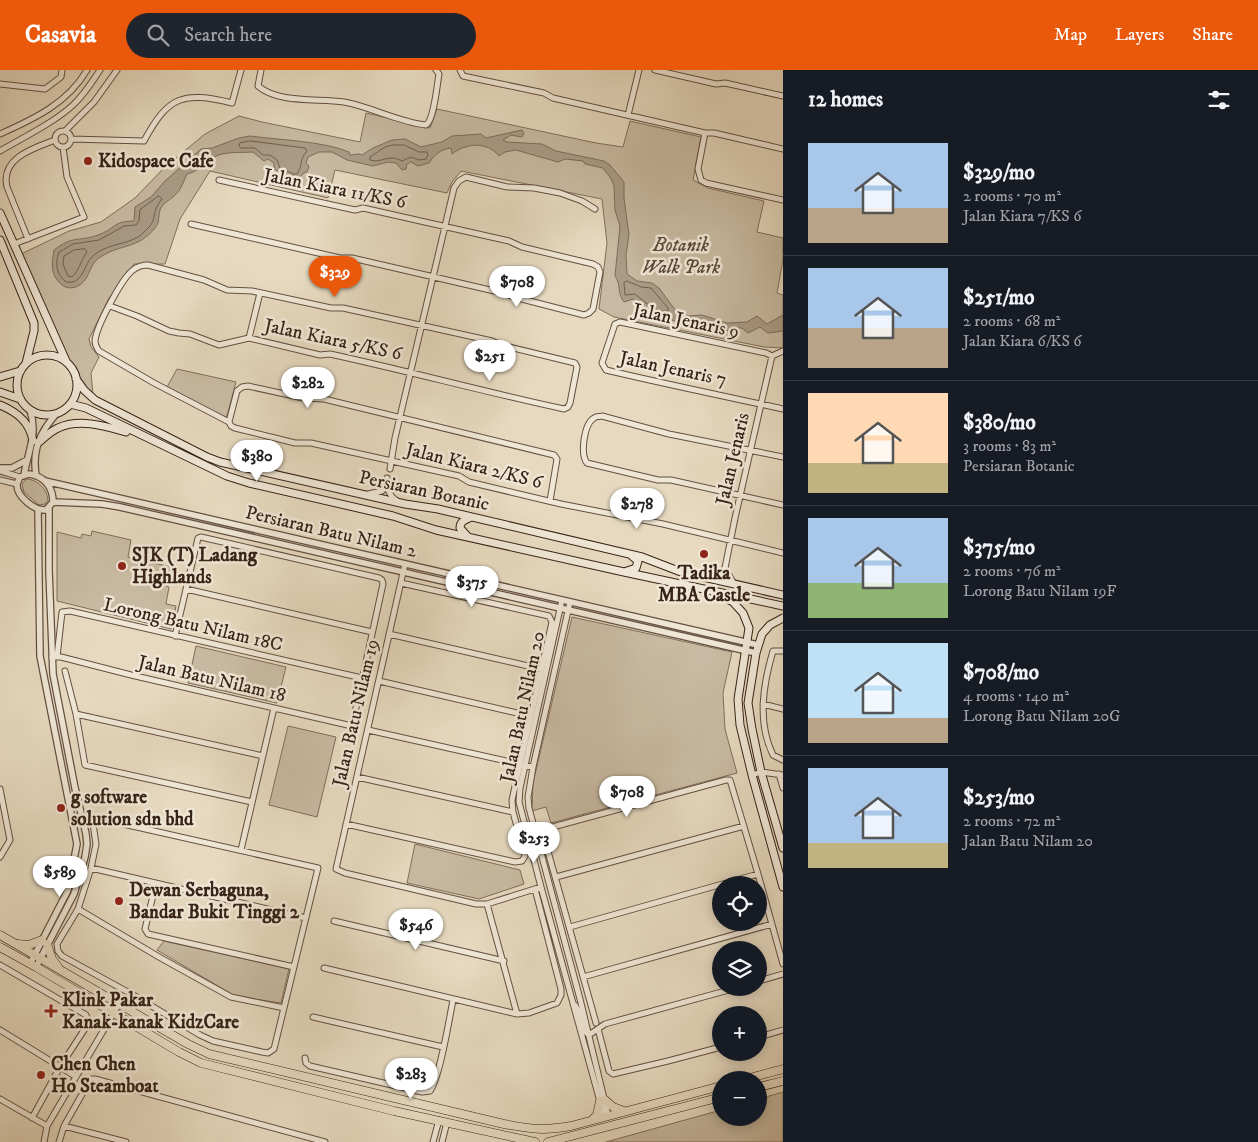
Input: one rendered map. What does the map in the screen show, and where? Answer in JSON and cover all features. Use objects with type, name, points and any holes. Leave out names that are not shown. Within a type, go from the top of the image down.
[{"type":"main road","points":[[0,213],[66,361],[73,369],[76,379],[75,396],[70,404],[57,413],[43,415],[30,410],[20,399],[17,390],[17,380],[26,362],[34,331],[34,323],[0,240]]},
{"type":"main road","points":[[26,362],[33,358],[50,355],[66,361]]},
{"type":"main road","points":[[0,377],[20,371]]},
{"type":"main road","name":"Persiaran Botanic","points":[[76,379],[95,400],[220,462],[405,504],[438,509],[629,554],[681,572],[783,595]]},
{"type":"main road","points":[[0,392],[20,399]]},
{"type":"main road","name":"Persiaran Botanic","points":[[70,404],[86,408],[214,470],[239,480],[393,516],[436,530],[783,606]]},
{"type":"main road","points":[[0,405],[12,410],[26,421],[36,442],[58,428],[71,424],[103,426],[143,436]]},
{"type":"main road","points":[[468,537],[460,528],[460,524],[471,517]]},
{"type":"main road","points":[[624,572],[636,568],[638,565],[638,561],[629,554]]},
{"type":"main road","points":[[715,592],[733,602],[743,613],[749,628],[738,699],[740,725],[783,887]]},
{"type":"main road","points":[[783,618],[773,622],[765,630],[758,645],[748,703],[761,772],[783,848]]},
{"type":"main road","points":[[0,935],[60,968],[188,1044],[209,1054],[504,1124],[542,1130],[571,1126],[712,1088]]},
{"type":"main road","points":[[15,944],[29,945],[44,942],[52,959],[60,968]]},
{"type":"main road","points":[[0,948],[33,965],[200,1063],[536,1142]]},
{"type":"main road","points":[[767,1073],[783,1069]]},
{"type":"main road","points":[[767,1085],[783,1081]]},
{"type":"main road","points":[[388,1096],[398,1102],[434,1112],[443,1120]]},
{"type":"main road","points":[[548,1142],[712,1099]]},
{"type":"main road","points":[[592,1120],[602,1100],[612,1107],[624,1111]]},
{"type":"main road","points":[[443,1120],[460,1116],[494,1124],[504,1124]]},
{"type":"main road","points":[[586,1132],[607,1117],[631,1119]]},
{"type":"street","points":[[0,84],[45,89],[61,77],[62,70]]},
{"type":"street","points":[[0,134],[34,119],[66,97],[88,70]]},
{"type":"street","points":[[0,152],[73,105],[92,84],[100,70]]},
{"type":"street","points":[[71,140],[64,147],[58,146],[55,140],[58,132],[65,131],[94,102],[117,70]]},
{"type":"street","points":[[71,140],[144,141],[155,120],[177,101],[200,96],[232,102],[240,70]]},
{"type":"street","points":[[261,70],[258,86],[270,93],[300,100],[343,102],[426,125],[430,121],[436,94],[439,74],[436,70]]},
{"type":"street","points":[[460,70],[464,76],[544,93],[553,98],[783,149]]},
{"type":"street","points":[[628,116],[639,70]]},
{"type":"street","points":[[655,70],[716,84],[725,83],[783,96]]},
{"type":"street","points":[[65,131],[71,140]]},
{"type":"street","points":[[705,133],[698,169],[701,180],[706,183],[783,200]]},
{"type":"street","points":[[28,239],[9,193],[5,180],[6,174],[11,163],[16,159],[32,149],[55,140]]},
{"type":"street","points":[[14,244],[84,217],[67,177],[64,147]]},
{"type":"street","points":[[390,469],[400,417],[454,188],[459,181],[466,177],[507,187],[534,188],[560,193],[582,201],[595,209]]},
{"type":"street","name":"Jalan Kiara 11/KS 6","points":[[218,180],[355,210],[363,208],[509,241],[522,247],[598,267],[600,272],[593,309],[584,315],[503,293],[433,278]]},
{"type":"street","points":[[190,224],[340,258],[352,258],[433,278]]},
{"type":"street","name":"Jalan Kiara 2/KS 6","points":[[564,409],[570,403],[577,367],[575,363],[422,325],[343,308],[331,308],[244,290],[227,290],[204,280],[181,275],[155,266],[140,266],[132,270],[123,280],[98,329],[95,340],[95,345],[99,351],[154,383],[229,422],[235,428],[295,443],[311,443],[391,460],[459,476],[470,482],[550,501],[783,553]]},
{"type":"street","points":[[110,306],[169,331],[179,334],[190,334],[218,345],[249,338],[260,293]]},
{"type":"street","name":"Jalan Jenaris 9","points":[[608,344],[615,324],[620,322],[766,353],[772,356]]},
{"type":"street","name":"Jalan Kiara 5/KS 6","points":[[249,338],[320,355],[330,354],[411,372],[495,394],[564,409]]},
{"type":"street","name":"Jalan Jenaris 7","points":[[608,344],[602,363],[606,370],[783,409]]},
{"type":"street","points":[[772,356],[783,351]]},
{"type":"street","name":"Jalan Jenaris","points":[[724,568],[772,356]]},
{"type":"street","points":[[229,422],[237,391],[245,386],[303,398],[324,399],[400,417],[554,455],[557,460],[550,501]]},
{"type":"street","points":[[30,410],[36,442],[34,461],[36,475]]},
{"type":"street","points":[[17,484],[22,476],[26,460],[36,442],[44,428],[57,413]]},
{"type":"street","points":[[783,457],[669,434],[602,416],[592,419],[585,436],[583,450],[586,463],[658,480],[671,480],[783,505]]},
{"type":"street","points":[[0,470],[12,468],[26,460]]},
{"type":"street","points":[[0,470],[22,476],[36,475],[45,481],[50,488],[53,502],[44,511],[38,510],[32,507],[21,495],[17,484]]},
{"type":"street","points":[[387,478],[386,486],[392,497],[405,504]]},
{"type":"street","points":[[0,480],[17,484]]},
{"type":"street","name":"Persiaran Batu Nilam 2","points":[[45,481],[758,645]]},
{"type":"street","points":[[358,493],[380,492],[386,486]]},
{"type":"street","name":"Persiaran Batu Nilam 2","points":[[53,502],[102,504],[756,653]]},
{"type":"street","points":[[44,942],[74,894],[87,844],[57,698],[49,571],[48,508]]},
{"type":"street","points":[[33,965],[70,882],[77,844],[40,656],[38,510]]},
{"type":"street","points":[[184,522],[186,513]]},
{"type":"street","points":[[175,636],[198,538],[205,537],[382,580],[383,584],[362,678]]},
{"type":"street","name":"Jalan Batu Nilam 19","points":[[405,564],[336,869],[344,873],[402,887],[476,904],[487,904]]},
{"type":"street","points":[[709,578],[719,574],[724,568],[734,584]]},
{"type":"street","points":[[346,824],[515,862],[524,859],[525,856],[513,812],[512,800],[522,765],[530,716],[552,622],[549,616],[401,583]]},
{"type":"street","points":[[186,589],[372,632]]},
{"type":"street","name":"Jalan Batu Nilam 20","points":[[562,600],[522,765],[519,802],[538,888],[555,936],[607,1117]]},
{"type":"street","name":"Jalan Batu Nilam 20","points":[[570,602],[528,797],[535,832],[589,1035],[602,1100]]},
{"type":"street","name":"Lorong Batu Nilam 18C","points":[[54,659],[62,612],[70,611],[362,678]]},
{"type":"street","points":[[389,634],[541,669]]},
{"type":"street","points":[[783,651],[774,651],[767,676],[762,718],[770,750],[783,760]]},
{"type":"street","name":"Jalan Batu Nilam 18","points":[[54,659],[66,660],[352,726],[362,678]]},
{"type":"street","points":[[65,671],[76,714],[85,765],[252,802]]},
{"type":"street","points":[[379,681],[530,716]]},
{"type":"street","points":[[763,704],[783,709]]},
{"type":"street","points":[[241,850],[274,708]]},
{"type":"street","points":[[76,714],[263,756]]},
{"type":"street","points":[[368,730],[533,767]]},
{"type":"street","points":[[752,775],[761,772],[781,775],[783,788]]},
{"type":"street","points":[[357,777],[513,812]]},
{"type":"street","points":[[527,834],[726,780],[732,783],[783,964]]},
{"type":"street","points":[[0,789],[10,840],[0,857]]},
{"type":"street","points":[[72,818],[92,817],[318,868],[274,1049],[268,1052],[213,1041],[58,952],[57,944],[78,909],[91,868],[96,844],[92,817]]},
{"type":"street","points":[[556,877],[744,826]]},
{"type":"street","points":[[542,830],[610,1073],[668,1062],[712,1050]]},
{"type":"street","points":[[91,868],[306,918]]},
{"type":"street","points":[[570,927],[758,874]]},
{"type":"street","points":[[156,883],[145,929],[148,934],[294,967]]},
{"type":"street","points":[[324,968],[517,1014],[529,1013],[540,1009],[560,1000],[561,989],[538,888],[487,904],[517,1014]]},
{"type":"street","points":[[78,909],[158,957],[231,996],[284,1008]]},
{"type":"street","name":"Jalan Batu Nilam 20","points":[[555,936],[557,931],[553,918],[559,917]]},
{"type":"street","points":[[334,921],[504,961]]},
{"type":"street","points":[[583,977],[772,924]]},
{"type":"street","points":[[0,965],[86,1015],[86,1027],[60,1067],[32,1118]]},
{"type":"street","points":[[767,979],[783,974]]},
{"type":"street","points":[[586,1023],[597,1026],[712,995]]},
{"type":"street","points":[[305,1058],[306,1063],[310,1066],[422,1092],[430,1091],[433,1087],[454,1000]]},
{"type":"street","points":[[573,1003],[579,1012],[585,1033],[589,1035],[597,1026]]},
{"type":"street","points":[[44,1142],[47,1126],[118,1004]]},
{"type":"street","points":[[314,1017],[443,1047]]},
{"type":"street","points":[[0,1030],[75,1076]]},
{"type":"street","points":[[767,1035],[783,1030]]},
{"type":"street","points":[[59,1142],[64,1126],[89,1082],[94,1079],[325,1142]]},
{"type":"street","points":[[0,1098],[47,1126]]},
{"type":"street","points":[[433,1142],[443,1120]]},
{"type":"street","points":[[442,1142],[443,1120]]},
{"type":"street","points":[[64,1126],[126,1142]]},
{"type":"green space","name":"Botanik Walk Park","points":[[437,109],[623,147],[630,121],[701,137],[693,180],[708,188],[764,201],[757,232],[783,238],[783,260],[777,293],[783,295],[783,348],[764,347],[614,317],[599,309],[607,243],[602,199],[461,171],[452,182],[447,193],[335,170],[328,198],[210,171],[180,219],[165,264],[134,264],[109,298],[89,339],[91,347],[99,357],[91,373],[93,395],[78,379],[21,254],[69,231],[101,222],[135,198],[165,167],[205,134],[239,116],[360,142],[366,113],[430,128]]},
{"type":"green space","points":[[177,369],[236,382],[227,416],[223,417],[167,387]]},
{"type":"green space","points":[[26,479],[38,483],[44,489],[48,500],[45,504],[39,505],[24,492],[22,484]]},
{"type":"green space","points":[[92,531],[131,540],[128,557],[171,567],[166,586],[169,587],[166,604],[176,606],[171,629],[57,601],[57,532],[81,538],[82,534],[91,536]]},
{"type":"green space","points":[[572,617],[732,652],[723,693],[725,729],[737,773],[551,823],[546,807],[532,811],[533,783]]},
{"type":"green space","points":[[196,646],[286,667],[277,703],[188,683]]},
{"type":"green space","points":[[288,726],[336,737],[317,817],[269,805]]},
{"type":"green space","points":[[415,844],[520,870],[524,884],[479,899],[407,883]]},
{"type":"green space","points":[[164,941],[289,969],[281,1003],[235,996],[157,950]]},
{"type":"green space","points":[[783,1092],[783,1142],[606,1142],[712,1113],[712,1126],[767,1126],[767,1097]]},
{"type":"water","points":[[522,130],[524,133],[522,137],[511,135],[503,140],[507,142],[542,144],[556,151],[604,161],[610,165],[624,182],[624,198],[629,235],[626,255],[627,274],[637,281],[652,283],[659,288],[676,311],[689,316],[702,315],[727,323],[747,322],[757,316],[767,324],[783,315],[783,331],[768,333],[760,327],[748,333],[742,328],[736,328],[734,332],[694,325],[667,319],[655,314],[633,299],[624,302],[615,276],[620,226],[615,210],[614,185],[603,168],[585,164],[583,161],[565,159],[558,162],[516,150],[505,152],[499,156],[489,148],[476,145],[458,150],[452,154],[451,148],[441,151],[429,163],[418,166],[411,162],[407,164],[406,169],[402,170],[396,163],[388,162],[373,166],[347,160],[332,152],[319,152],[308,157],[306,163],[309,166],[307,172],[296,181],[274,169],[274,163],[268,159],[264,161],[253,152],[218,155],[187,174],[178,192],[161,207],[158,224],[149,235],[136,243],[109,252],[98,258],[85,280],[76,287],[65,287],[54,275],[52,263],[54,250],[66,242],[98,235],[122,222],[134,221],[135,207],[151,197],[165,181],[201,149],[212,148],[250,136],[327,145],[349,152],[350,155],[362,155],[392,140],[405,139],[421,147],[442,142],[452,136],[481,134],[486,138]]},
{"type":"place","name":"Kidospace Cafe","points":[[88,161]]},
{"type":"place","name":"Tadika MBA Castle","points":[[704,554]]},
{"type":"place","name":"SJK (T) Ladang Highlands","points":[[122,566]]},
{"type":"place","name":"g software solution sdn bhd","points":[[61,808]]},
{"type":"place","name":"Dewan Serbaguna, Bandar Bukit Tinggi 2","points":[[119,901]]},
{"type":"place","name":"Klink Pakar Kanak-kanak KidzCare","points":[[51,1011]]},
{"type":"place","name":"Chen Chen Ho Steamboat","points":[[41,1075]]}]
